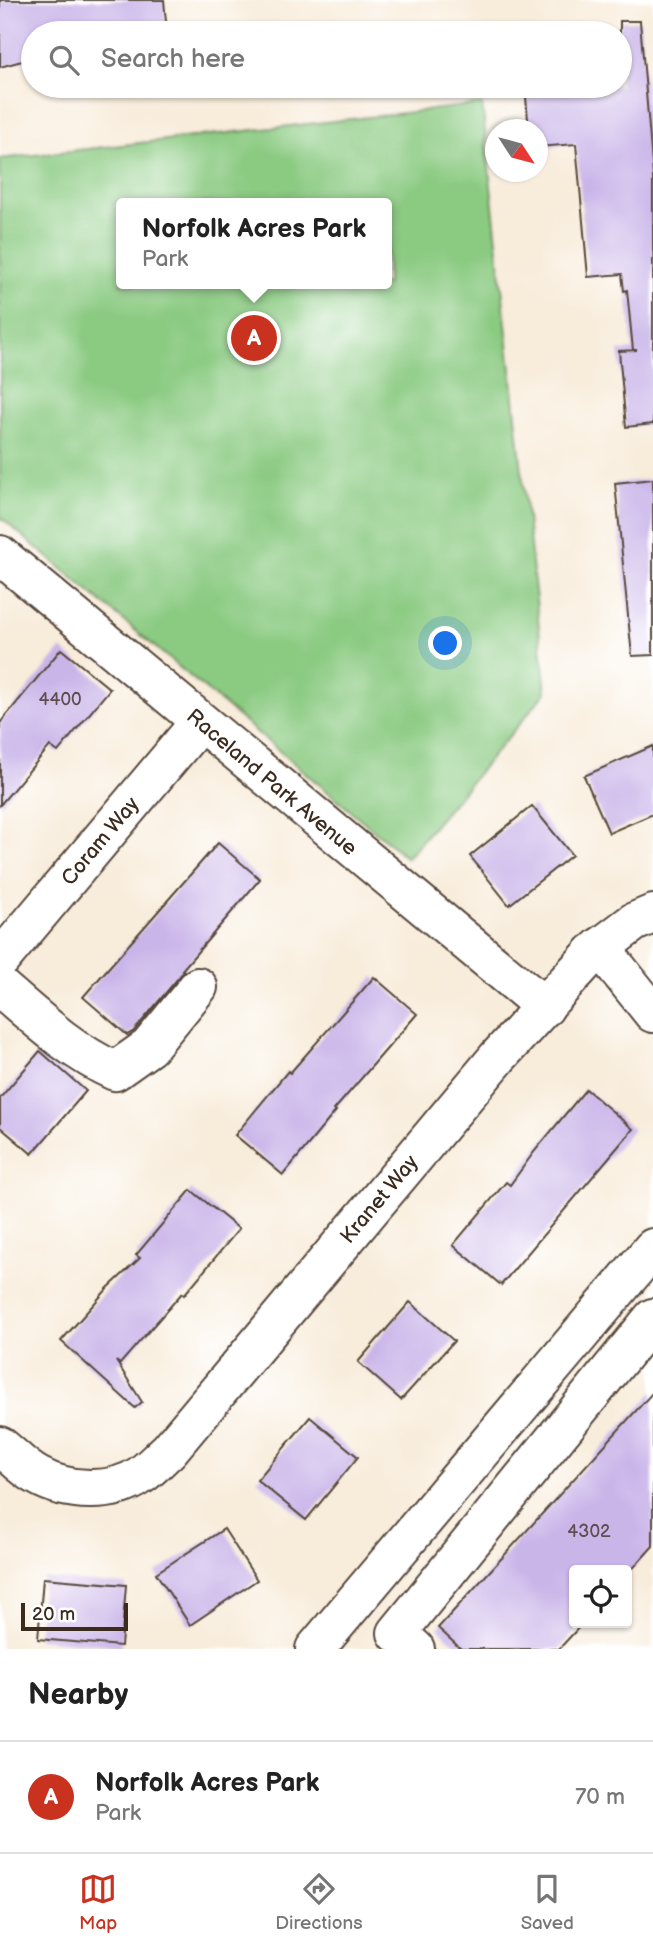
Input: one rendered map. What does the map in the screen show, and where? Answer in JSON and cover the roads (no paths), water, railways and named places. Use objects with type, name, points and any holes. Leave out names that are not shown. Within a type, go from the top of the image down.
[{"type":"street","name":"Raceland Park Avenue","points":[[0,555],[545,1007]]},
{"type":"street","name":"Coram Way","points":[[0,960],[200,722]]},
{"type":"street","name":"Kranet Way","points":[[0,1446],[36,1476],[62,1487],[84,1490],[130,1481],[141,1475],[169,1450],[498,1057],[600,947],[634,922],[653,914]]},
{"type":"street","points":[[600,947],[653,1013]]},
{"type":"street","points":[[0,987],[44,1025],[95,1062],[116,1071],[149,1047],[198,987]]},
{"type":"street","points":[[315,1649],[653,1248]]},
{"type":"street","points":[[415,1649],[397,1633],[653,1318]]},
{"type":"place","name":"Norfolk Acres Park","points":[[254,338]]}]
